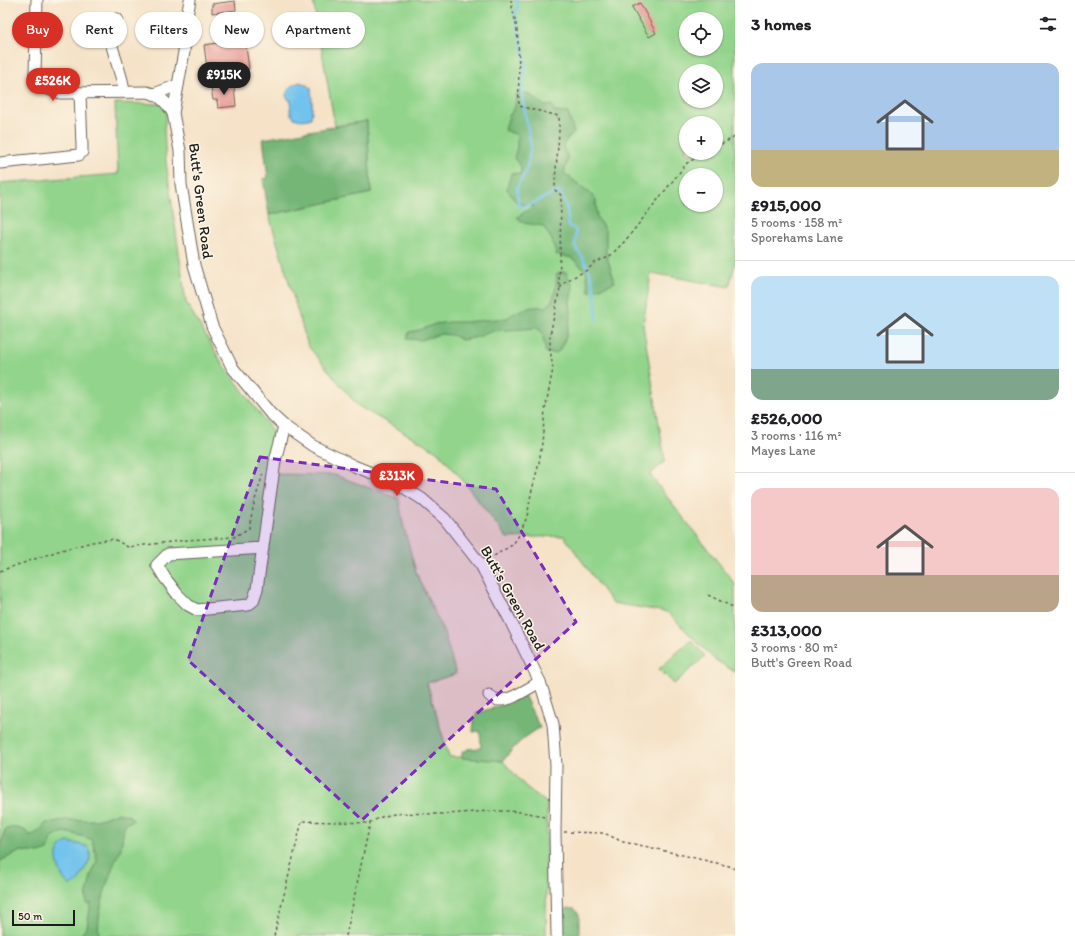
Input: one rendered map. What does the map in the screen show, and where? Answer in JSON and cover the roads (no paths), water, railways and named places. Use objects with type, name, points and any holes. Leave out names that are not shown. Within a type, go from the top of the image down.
[{"type":"street","points":[[38,0],[35,74],[42,87],[61,93],[147,92],[154,94],[165,101],[173,113]]},
{"type":"street","points":[[173,113],[184,52],[190,0]]},
{"type":"street","points":[[112,48],[124,92]]},
{"type":"street","points":[[154,94],[178,85]]},
{"type":"street","points":[[0,163],[79,155],[82,152],[80,93]]},
{"type":"street","name":"Butt's Green Road","points":[[173,113],[180,151],[181,184],[194,265],[212,326],[232,367],[270,413],[284,426],[313,446],[354,466],[397,483],[422,499],[445,518],[481,565],[540,682],[553,724],[556,765],[555,833],[557,936]]},
{"type":"street","points":[[263,548],[168,554],[157,565],[178,595],[188,605],[196,610],[248,605],[253,601],[257,589],[263,548],[275,461],[284,426]]},
{"type":"street","points":[[489,695],[494,699],[502,700],[516,695],[540,682]]},
{"type":"water","points":[[300,82],[311,88],[311,118],[305,120],[293,117],[290,111],[291,100],[289,100],[286,96],[290,87]]},
{"type":"water","points":[[67,842],[87,846],[90,852],[90,859],[77,883],[70,885],[64,879],[57,860],[58,851]]},
{"type":"waterway","points":[[516,0],[518,6],[515,13],[526,63],[521,90],[531,146],[527,168],[517,187],[518,206],[529,205],[560,192],[567,208],[568,225],[576,230],[575,247],[590,272],[594,289],[597,319]]}]
